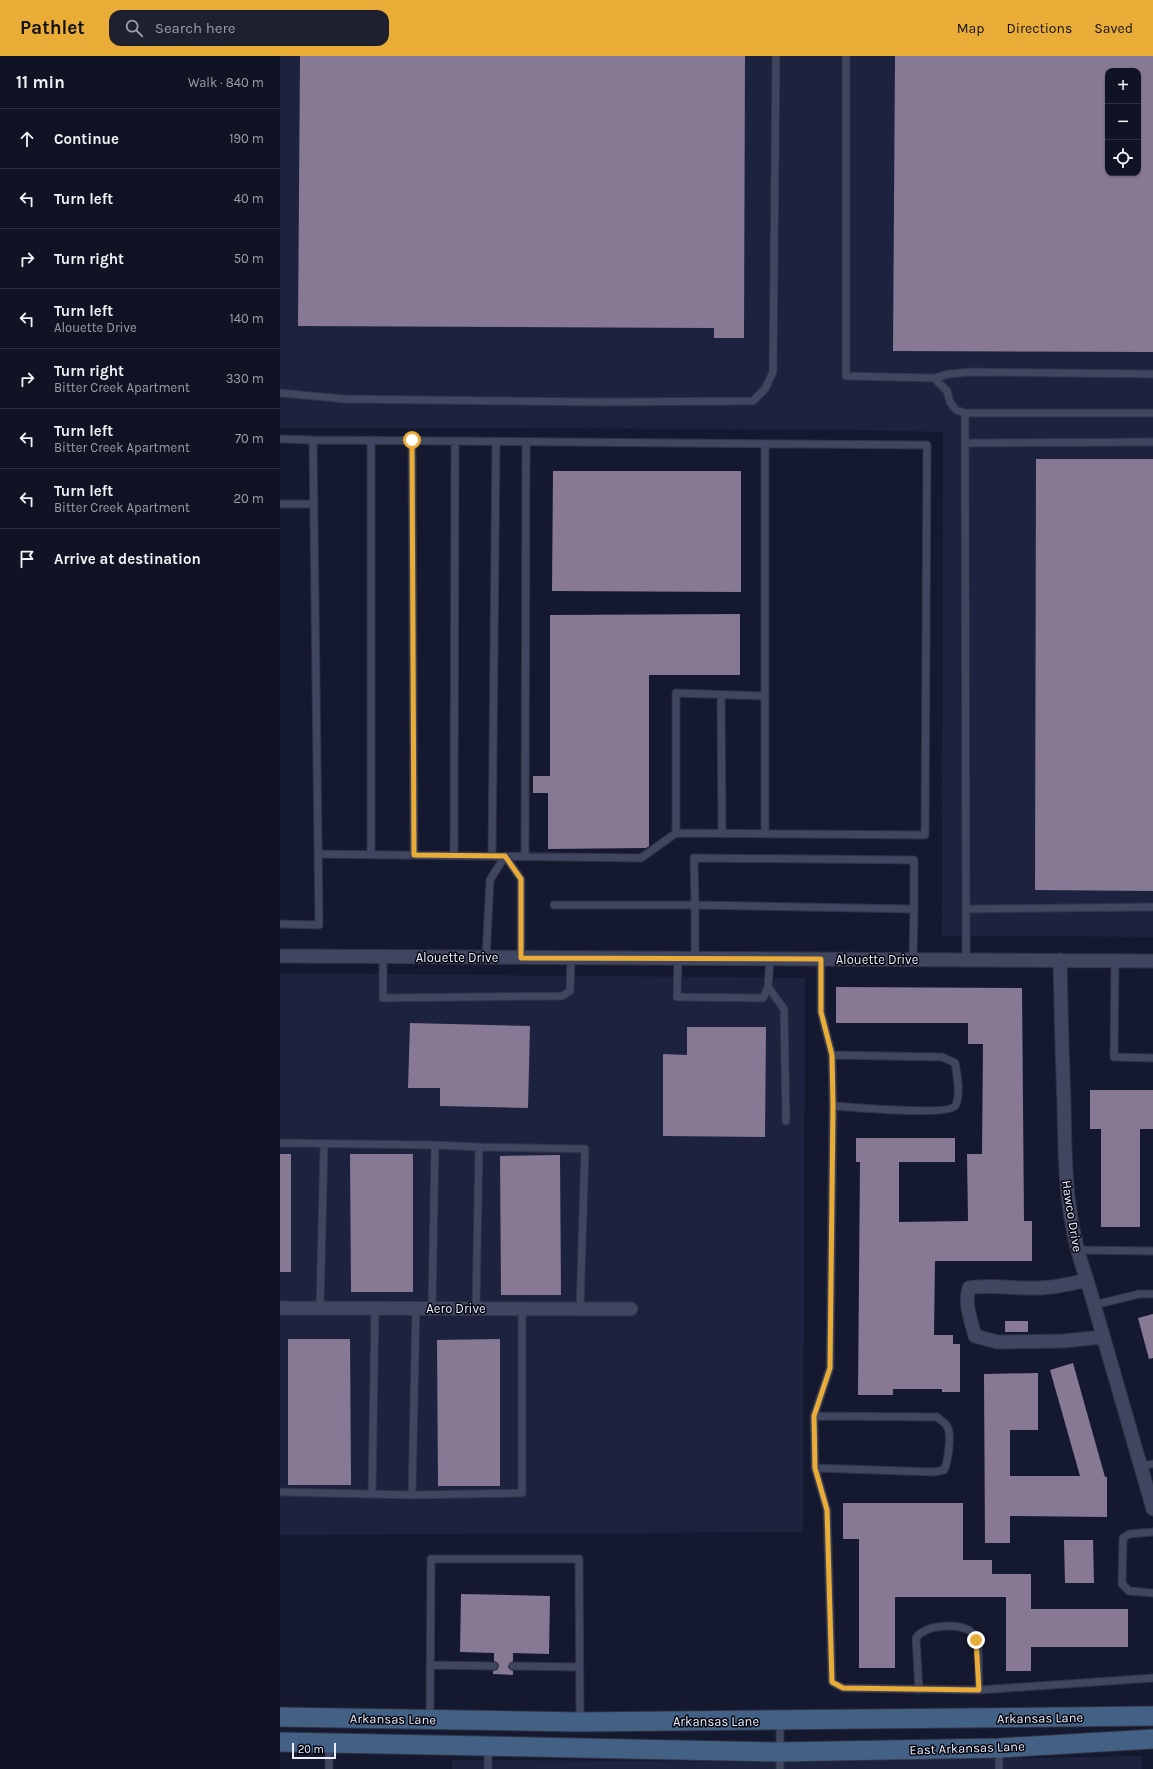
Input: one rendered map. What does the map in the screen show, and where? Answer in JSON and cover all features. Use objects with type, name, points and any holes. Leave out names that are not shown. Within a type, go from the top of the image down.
[{"type":"main road","name":"Arkansas Lane","points":[[280,1717],[580,1722],[1153,1716]]},
{"type":"main road","name":"East Arkansas Lane","points":[[780,1760],[1153,1739]]},
{"type":"main road","name":"Arkansas Lane","points":[[280,1742],[488,1747],[780,1760]]},
{"type":"street","name":"Alouette Drive","points":[[280,956],[1153,961]]},
{"type":"street","name":"Hawco Drive","points":[[1060,960],[1065,1166],[1068,1203],[1076,1250],[1087,1280],[1103,1337],[1147,1465],[1153,1509]]},
{"type":"street","points":[[1087,1280],[1060,1286],[1037,1288],[981,1286],[969,1288],[966,1296],[968,1314],[975,1336],[997,1342],[1063,1341],[1103,1337]]},
{"type":"street","name":"Aero Drive","points":[[280,1308],[631,1309]]},
{"type":"lane","points":[[280,393],[346,399],[600,402],[753,401],[765,389],[773,372],[776,56]]},
{"type":"lane","points":[[846,56],[846,376],[934,378],[949,374],[971,372],[1153,374]]},
{"type":"lane","points":[[934,378],[947,391],[950,402],[956,410],[965,413],[1153,413]]},
{"type":"lane","points":[[965,413],[966,960]]},
{"type":"lane","points":[[280,439],[927,445],[925,835],[676,833],[641,858],[318,854]]},
{"type":"lane","points":[[280,924],[319,925],[313,440]]},
{"type":"lane","points":[[371,440],[371,854]]},
{"type":"lane","points":[[412,440],[414,855]]},
{"type":"lane","points":[[454,855],[455,441]]},
{"type":"lane","points":[[492,856],[496,441]]},
{"type":"lane","points":[[525,856],[526,442]]},
{"type":"lane","points":[[965,443],[1153,442]]},
{"type":"lane","points":[[765,444],[765,834]]},
{"type":"lane","points":[[280,504],[314,504]]},
{"type":"lane","points":[[676,833],[676,694],[765,696]]},
{"type":"lane","points":[[722,695],[722,834]]},
{"type":"lane","points":[[486,957],[490,880],[505,856]]},
{"type":"lane","points":[[505,856],[521,879],[521,958]]},
{"type":"lane","points":[[695,958],[694,858],[914,860],[913,959]]},
{"type":"lane","points":[[554,905],[695,905],[914,909]]},
{"type":"lane","points":[[966,909],[1153,907]]},
{"type":"lane","points":[[383,957],[384,998],[562,996],[570,991],[571,958]]},
{"type":"lane","points":[[678,958],[678,997],[763,998],[768,987],[770,959]]},
{"type":"lane","points":[[821,959],[821,1012],[832,1055],[833,1106],[830,1368],[814,1416],[815,1468],[827,1510],[832,1682],[843,1688],[979,1690],[1153,1678]]},
{"type":"lane","points":[[1115,961],[1114,1057],[1153,1058]]},
{"type":"lane","points":[[768,987],[784,1009],[786,1120]]},
{"type":"lane","points":[[832,1055],[942,1057],[956,1063],[958,1084],[958,1099],[956,1106],[950,1109],[933,1111],[833,1106]]},
{"type":"lane","points":[[280,1143],[585,1149],[580,1309]]},
{"type":"lane","points":[[320,1308],[324,1144]]},
{"type":"lane","points":[[432,1308],[434,1145]]},
{"type":"lane","points":[[476,1308],[479,1147]]},
{"type":"lane","points":[[1076,1250],[1153,1252]]},
{"type":"lane","points":[[1094,1305],[1139,1294],[1153,1294]]},
{"type":"lane","points":[[412,1494],[416,1308]]},
{"type":"lane","points":[[372,1494],[375,1309]]},
{"type":"lane","points":[[280,1492],[372,1494],[522,1493],[522,1309]]},
{"type":"lane","points":[[814,1416],[937,1417],[946,1424],[949,1430],[947,1463],[944,1470],[934,1472],[815,1468]]},
{"type":"lane","points":[[1153,1532],[1129,1534],[1124,1538],[1122,1584],[1129,1591],[1153,1593]]},
{"type":"lane","points":[[430,1720],[431,1559],[513,1558],[579,1559],[580,1722]]},
{"type":"lane","points":[[919,1690],[916,1638],[921,1632],[932,1628],[946,1627],[959,1627],[970,1631],[976,1640],[979,1690]]},
{"type":"lane","points":[[430,1666],[494,1666]]},
{"type":"lane","points":[[513,1666],[580,1667]]},
{"type":"lane","points":[[780,1720],[780,1760]]},
{"type":"lane","points":[[329,1769],[330,1744]]},
{"type":"lane","points":[[488,1747],[488,1769]]},
{"type":"lane","points":[[999,1748],[999,1769]]},
{"type":"shaded area","points":[[280,56],[1153,56],[1153,937],[942,936],[943,432],[806,429],[280,428]]},
{"type":"shaded area","points":[[280,973],[805,978],[803,1532],[280,1535]]},
{"type":"shaded area","points":[[1142,1756],[1142,1769],[452,1769],[452,1760],[797,1762]]},
{"type":"building","points":[[300,56],[745,56],[744,338],[714,338],[714,328],[298,326]]},
{"type":"building","points":[[895,56],[1153,56],[1153,352],[893,351]]},
{"type":"building","points":[[1036,459],[1153,459],[1153,891],[1035,890]]},
{"type":"building","points":[[553,471],[741,471],[741,592],[552,591]]},
{"type":"building","points":[[740,614],[740,675],[649,675],[649,846],[646,848],[548,849],[548,793],[533,793],[533,776],[550,776],[550,615]]},
{"type":"building","points":[[836,987],[1022,988],[1024,1221],[1032,1221],[1032,1261],[935,1261],[934,1335],[953,1335],[953,1344],[960,1344],[960,1392],[942,1392],[942,1389],[893,1389],[893,1395],[858,1395],[860,1162],[856,1162],[856,1138],[955,1138],[955,1162],[899,1162],[899,1222],[968,1221],[967,1154],[982,1154],[983,1044],[968,1044],[968,1023],[836,1023]]},
{"type":"building","points":[[410,1023],[530,1026],[528,1108],[440,1106],[440,1088],[408,1088]]},
{"type":"building","points":[[687,1027],[766,1027],[765,1137],[663,1136],[663,1054],[687,1055]]},
{"type":"building","points":[[1090,1090],[1153,1090],[1153,1129],[1140,1129],[1140,1227],[1101,1227],[1101,1129],[1090,1129]]},
{"type":"building","points":[[280,1154],[291,1154],[291,1272],[280,1272]]},
{"type":"building","points":[[350,1154],[413,1154],[413,1292],[351,1292]]},
{"type":"building","points":[[560,1155],[561,1295],[501,1295],[500,1156]]},
{"type":"building","points":[[1153,1314],[1153,1358],[1149,1359],[1138,1318]]},
{"type":"building","points":[[1005,1321],[1028,1321],[1028,1332],[1005,1332]]},
{"type":"building","points":[[288,1339],[350,1339],[351,1485],[288,1485]]},
{"type":"building","points":[[500,1339],[500,1486],[438,1486],[437,1340]]},
{"type":"building","points":[[1073,1363],[1105,1477],[1107,1477],[1107,1517],[1010,1516],[1010,1543],[985,1543],[984,1374],[1038,1373],[1038,1430],[1010,1430],[1010,1476],[1080,1476],[1050,1370]]},
{"type":"building","points":[[843,1503],[963,1503],[963,1560],[992,1560],[992,1574],[1031,1574],[1031,1609],[1128,1609],[1128,1647],[1031,1647],[1031,1671],[1006,1671],[1006,1597],[895,1597],[895,1668],[859,1668],[859,1539],[843,1539]]},
{"type":"building","points":[[1064,1540],[1093,1540],[1094,1583],[1065,1583]]},
{"type":"building","points":[[461,1594],[550,1596],[549,1654],[513,1653],[513,1661],[508,1666],[509,1669],[513,1671],[513,1675],[493,1674],[493,1671],[497,1670],[499,1666],[498,1663],[494,1661],[494,1653],[460,1652]]},
{"type":"route","points":[[412,440],[414,855],[505,856],[521,879],[521,958],[821,959],[821,1012],[832,1055],[833,1106],[830,1368],[814,1416],[815,1468],[827,1510],[832,1682],[843,1688],[979,1690],[978,1646],[976,1640]]}]
